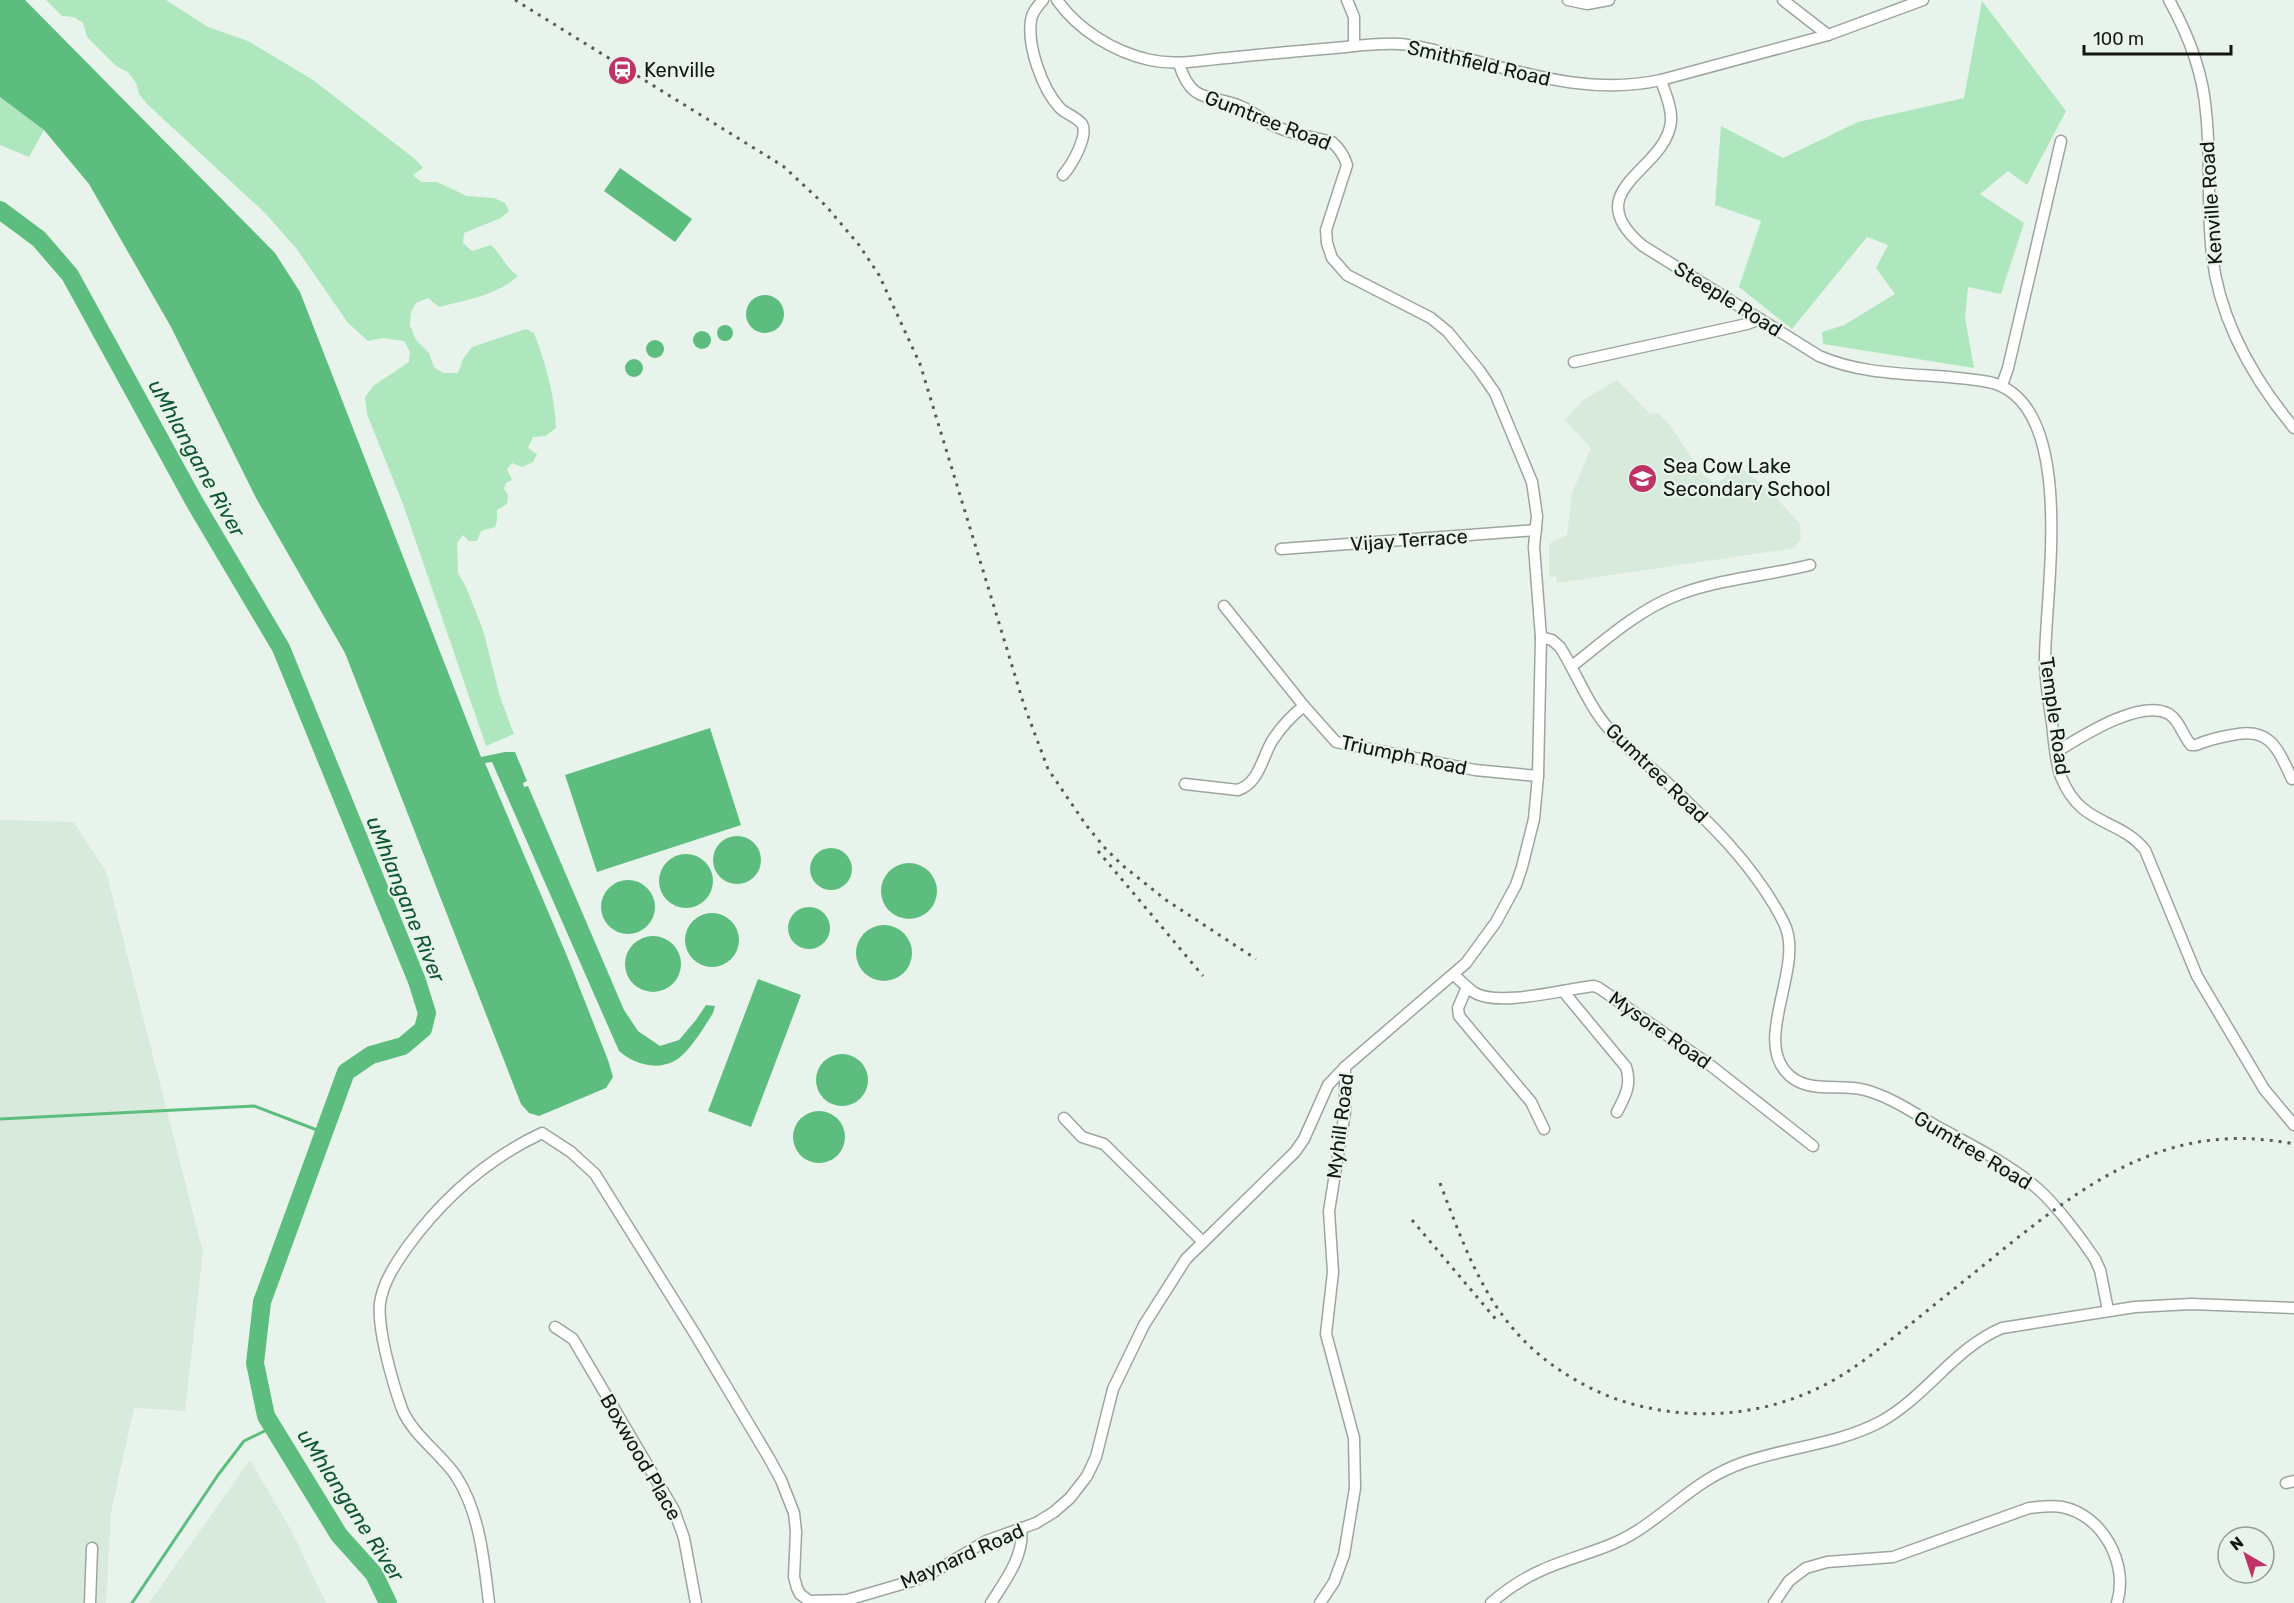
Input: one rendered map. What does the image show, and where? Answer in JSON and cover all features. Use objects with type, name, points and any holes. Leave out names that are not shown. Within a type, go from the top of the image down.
[{"type":"street","points":[[1043,0],[1036,8],[1031,22],[1040,75],[1050,96],[1060,109],[1081,123],[1083,130],[1074,160],[1062,175]]},
{"type":"street","name":"Smithfield Road","points":[[1057,0],[1078,24],[1111,45],[1149,60],[1179,64],[1354,46],[1406,45],[1577,85],[1612,86],[1661,80],[1828,35],[1909,3]]},
{"type":"street","points":[[1347,0],[1354,17],[1354,46]]},
{"type":"street","points":[[1568,0],[1587,4],[1609,0]]},
{"type":"street","points":[[1783,0],[1828,35]]},
{"type":"street","points":[[1909,3],[1923,0]]},
{"type":"street","name":"Kenville Road","points":[[2169,0],[2185,33],[2202,83],[2206,111],[2211,245],[2224,309],[2244,357],[2276,406],[2294,428]]},
{"type":"street","name":"Gumtree Road","points":[[1179,64],[1185,82],[1199,94],[1210,99],[1239,105],[1268,123],[1287,131],[1332,142],[1344,156],[1347,165],[1326,230],[1332,258],[1347,275],[1439,324],[1479,370],[1500,404],[1532,482],[1537,516],[1534,563],[1541,637],[1556,643],[1607,727],[1737,852],[1785,924],[1790,948],[1776,1022],[1778,1055],[1784,1070],[1791,1077],[1807,1085],[1863,1089],[1886,1098],[1972,1146],[2029,1182],[2045,1196],[2096,1259],[2108,1310]]},
{"type":"street","name":"Steeple Road","points":[[1661,80],[1670,107],[1671,120],[1662,146],[1623,189],[1618,208],[1630,235],[1643,246],[1819,356],[1851,367],[1981,380],[2002,386]]},
{"type":"street","points":[[2002,386],[2061,141]]},
{"type":"street","points":[[1574,362],[1744,325],[1760,319]]},
{"type":"street","name":"Temple Road","points":[[2002,386],[2020,400],[2040,435],[2050,475],[2052,519],[2045,663],[2060,775],[2074,800],[2088,814],[2135,840],[2145,850],[2197,976],[2264,1089],[2294,1125]]},
{"type":"street","name":"Vijay Terrace","points":[[1281,549],[1536,530]]},
{"type":"street","points":[[1572,666],[1634,619],[1674,596],[1810,565]]},
{"type":"street","name":"Triumph Road","points":[[1224,606],[1331,738],[1343,745],[1475,770],[1538,776]]},
{"type":"street","name":"Myhill Road","points":[[1320,1603],[1334,1582],[1344,1554],[1355,1488],[1354,1438],[1326,1334],[1332,1272],[1329,1211],[1345,1112],[1345,1067],[1454,975],[1487,937],[1516,885],[1529,845],[1538,776],[1541,637]]},
{"type":"street","points":[[1185,784],[1238,790],[1244,788],[1253,780],[1278,732],[1304,706]]},
{"type":"street","points":[[2056,752],[2097,727],[2120,717],[2141,711],[2161,712],[2173,718],[2192,745],[2247,731],[2259,733],[2270,741],[2279,753],[2292,779]]},
{"type":"street","name":"Mysore Road","points":[[1454,975],[1476,993],[1494,997],[1594,986],[1604,990],[1710,1065],[1813,1146]]},
{"type":"street","points":[[1467,987],[1458,1008],[1459,1016],[1531,1102],[1544,1129]]},
{"type":"street","points":[[1563,991],[1626,1067],[1629,1075],[1628,1089],[1617,1112]]},
{"type":"street","name":"Maynard Road","points":[[489,1603],[483,1552],[466,1496],[457,1478],[443,1459],[411,1426],[403,1411],[382,1333],[380,1304],[383,1290],[400,1258],[443,1203],[494,1160],[542,1133],[571,1152],[595,1174],[671,1295],[781,1480],[794,1513],[796,1588],[804,1598],[817,1602],[847,1600],[912,1581],[939,1569],[986,1541],[1036,1523],[1054,1512],[1070,1498],[1087,1476],[1096,1457],[1113,1389],[1144,1325],[1186,1258],[1295,1152],[1304,1139],[1328,1085],[1345,1067]]},
{"type":"street","points":[[1064,1118],[1082,1137],[1104,1144],[1203,1242]]},
{"type":"street","points":[[1491,1603],[1511,1587],[1542,1570],[1614,1543],[1637,1531],[1689,1490],[1725,1471],[1743,1463],[1839,1438],[1879,1422],[1907,1403],[1970,1346],[1986,1335],[2018,1324],[2108,1310],[2191,1304],[2294,1308]]},
{"type":"street","name":"Boxwood Place","points":[[555,1327],[573,1339],[674,1510],[684,1538],[696,1603]]},
{"type":"street","points":[[1774,1603],[1788,1581],[1806,1568],[1827,1562],[1893,1557],[2029,1508],[2047,1506],[2079,1513],[2093,1522],[2103,1534],[2120,1571],[2117,1603]]},
{"type":"street","points":[[991,1603],[1007,1578],[1018,1554],[1022,1543],[1022,1528]]},
{"type":"street","points":[[90,1603],[92,1548]]},
{"type":"shaded area","points":[[0,0],[25,0],[275,253],[300,292],[481,757],[515,752],[527,781],[523,783],[524,787],[528,786],[624,1010],[638,1031],[660,1046],[679,1040],[706,1005],[715,1006],[697,1037],[679,1058],[656,1066],[632,1060],[619,1051],[492,762],[485,763],[567,956],[613,1077],[606,1088],[539,1116],[529,1113],[521,1104],[345,653],[256,498],[171,327],[89,184],[44,130],[0,97]]},
{"type":"shaded area","points":[[46,0],[166,0],[208,27],[248,41],[313,80],[415,159],[423,168],[413,175],[421,182],[437,182],[467,196],[494,198],[505,203],[509,211],[501,218],[464,233],[463,243],[472,251],[491,245],[518,276],[501,288],[470,299],[439,307],[428,298],[416,303],[411,312],[410,325],[416,340],[429,353],[434,367],[443,373],[458,373],[463,359],[472,347],[526,329],[534,333],[549,379],[556,428],[546,436],[533,437],[528,448],[537,454],[533,462],[522,467],[512,463],[507,469],[512,480],[506,483],[504,489],[508,495],[507,504],[497,510],[495,527],[481,531],[477,541],[469,541],[463,535],[457,543],[458,573],[483,630],[500,697],[514,734],[486,746],[403,504],[367,414],[365,397],[373,386],[409,362],[410,352],[404,341],[383,338],[368,341],[348,323],[296,248],[265,213],[147,104],[128,72],[116,66],[87,37],[83,23],[74,17],[62,16]]},
{"type":"shaded area","points":[[1982,1],[2066,111],[2027,185],[2008,171],[1980,194],[2024,223],[2001,294],[1968,287],[1965,318],[1974,368],[1823,344],[1822,332],[1844,325],[1895,294],[1876,268],[1888,245],[1867,237],[1792,329],[1739,287],[1761,221],[1715,205],[1721,126],[1783,158],[1858,122],[1964,98]]},
{"type":"shaded area","points":[[0,97],[44,130],[29,157],[0,145]]},
{"type":"shaded area","points":[[620,168],[692,219],[675,242],[604,191]]},
{"type":"shaded area","points":[[765,295],[779,300],[784,314],[779,328],[765,333],[751,328],[746,314],[751,300]]},
{"type":"shaded area","points":[[725,325],[731,327],[733,333],[731,339],[725,341],[719,339],[717,333],[719,327]]},
{"type":"shaded area","points":[[702,331],[708,334],[711,340],[708,346],[702,349],[696,346],[693,340],[696,334]]},
{"type":"shaded area","points":[[655,340],[661,343],[664,349],[661,355],[655,358],[649,355],[646,349],[649,343]]},
{"type":"shaded area","points":[[634,359],[640,362],[643,368],[640,374],[634,377],[628,374],[625,368],[628,362]]},
{"type":"shaded area","name":"Sea Cow Lake Secondary School","points":[[1617,380],[1650,414],[1658,413],[1670,425],[1701,472],[1714,484],[1718,484],[1737,464],[1772,493],[1800,524],[1801,540],[1794,548],[1557,583],[1556,576],[1549,577],[1549,544],[1567,535],[1572,493],[1591,448],[1565,420],[1583,400]]},
{"type":"shaded area","points":[[710,728],[741,825],[597,872],[565,775]]},
{"type":"shaded area","points":[[0,820],[74,822],[106,872],[203,1252],[185,1411],[134,1408],[111,1512],[106,1603],[0,1603]]},
{"type":"shaded area","points":[[737,836],[754,843],[761,860],[754,877],[737,884],[720,877],[713,860],[720,843]]},
{"type":"shaded area","points":[[831,848],[846,854],[852,869],[846,884],[831,890],[816,884],[810,869],[816,854]]},
{"type":"shaded area","points":[[681,854],[691,854],[701,858],[709,866],[713,881],[709,896],[701,904],[691,908],[681,908],[671,904],[663,896],[659,886],[659,876],[663,866],[671,858]]},
{"type":"shaded area","points":[[909,863],[924,868],[932,876],[937,891],[932,906],[924,914],[909,919],[894,914],[886,906],[881,891],[886,876],[894,868]]},
{"type":"shaded area","points":[[623,880],[633,880],[643,884],[651,892],[655,907],[651,922],[643,930],[633,934],[623,934],[613,930],[605,922],[601,912],[601,902],[605,892],[613,884]]},
{"type":"shaded area","points":[[809,907],[824,913],[830,928],[824,943],[809,949],[794,943],[788,928],[794,913]]},
{"type":"shaded area","points":[[707,913],[717,913],[727,917],[735,925],[739,940],[735,955],[727,963],[717,967],[707,967],[697,963],[689,955],[685,945],[685,935],[689,925],[697,917]]},
{"type":"shaded area","points":[[884,925],[895,927],[904,933],[910,942],[912,953],[910,964],[904,973],[895,979],[884,981],[873,979],[864,973],[858,964],[856,953],[858,942],[864,933],[873,927]]},
{"type":"shaded area","points":[[653,936],[668,941],[676,949],[681,964],[676,979],[668,987],[653,992],[638,987],[630,979],[625,964],[630,949],[638,941]]},
{"type":"shaded area","points":[[758,979],[801,995],[751,1127],[708,1111]]},
{"type":"shaded area","points":[[842,1054],[852,1056],[860,1062],[866,1070],[868,1080],[866,1090],[860,1098],[852,1104],[842,1106],[832,1104],[824,1098],[818,1090],[816,1080],[818,1070],[824,1062],[832,1056]]},
{"type":"shaded area","points":[[819,1111],[829,1113],[837,1119],[843,1127],[845,1137],[843,1147],[837,1155],[829,1161],[819,1163],[809,1161],[801,1155],[795,1147],[793,1137],[795,1127],[801,1119],[809,1113]]},
{"type":"shaded area","points":[[250,1460],[292,1532],[326,1603],[149,1603]]},
{"type":"waterway","name":"uMhlangane River","points":[[0,210],[39,239],[70,275],[195,503],[281,648],[417,981],[427,1013],[423,1029],[403,1046],[371,1055],[346,1072],[262,1302],[255,1363],[266,1416],[339,1535],[374,1574],[388,1603]]},
{"type":"waterway","points":[[0,1119],[254,1106],[325,1133]]},
{"type":"waterway","points":[[132,1603],[218,1475],[244,1441],[273,1427]]},
{"type":"railway","points":[[515,0],[783,166],[826,206],[859,245],[879,275],[920,364],[1024,705],[1048,769],[1086,825],[1122,865],[1166,900],[1256,959]]},
{"type":"railway","points":[[1098,851],[1203,976]]},
{"type":"railway","points":[[1440,1183],[1462,1240],[1487,1292],[1521,1338],[1543,1358],[1585,1385],[1627,1403],[1681,1413],[1725,1413],[1769,1406],[1812,1391],[1839,1377],[1912,1323],[2043,1218],[2108,1175],[2141,1159],[2176,1147],[2212,1140],[2252,1139],[2294,1144]]},
{"type":"railway","points":[[1412,1220],[1499,1323]]},
{"type":"place","name":"Kenville","points":[[623,70]]},
{"type":"place","name":"Sea Cow Lake Secondary School","points":[[1642,478]]}]
